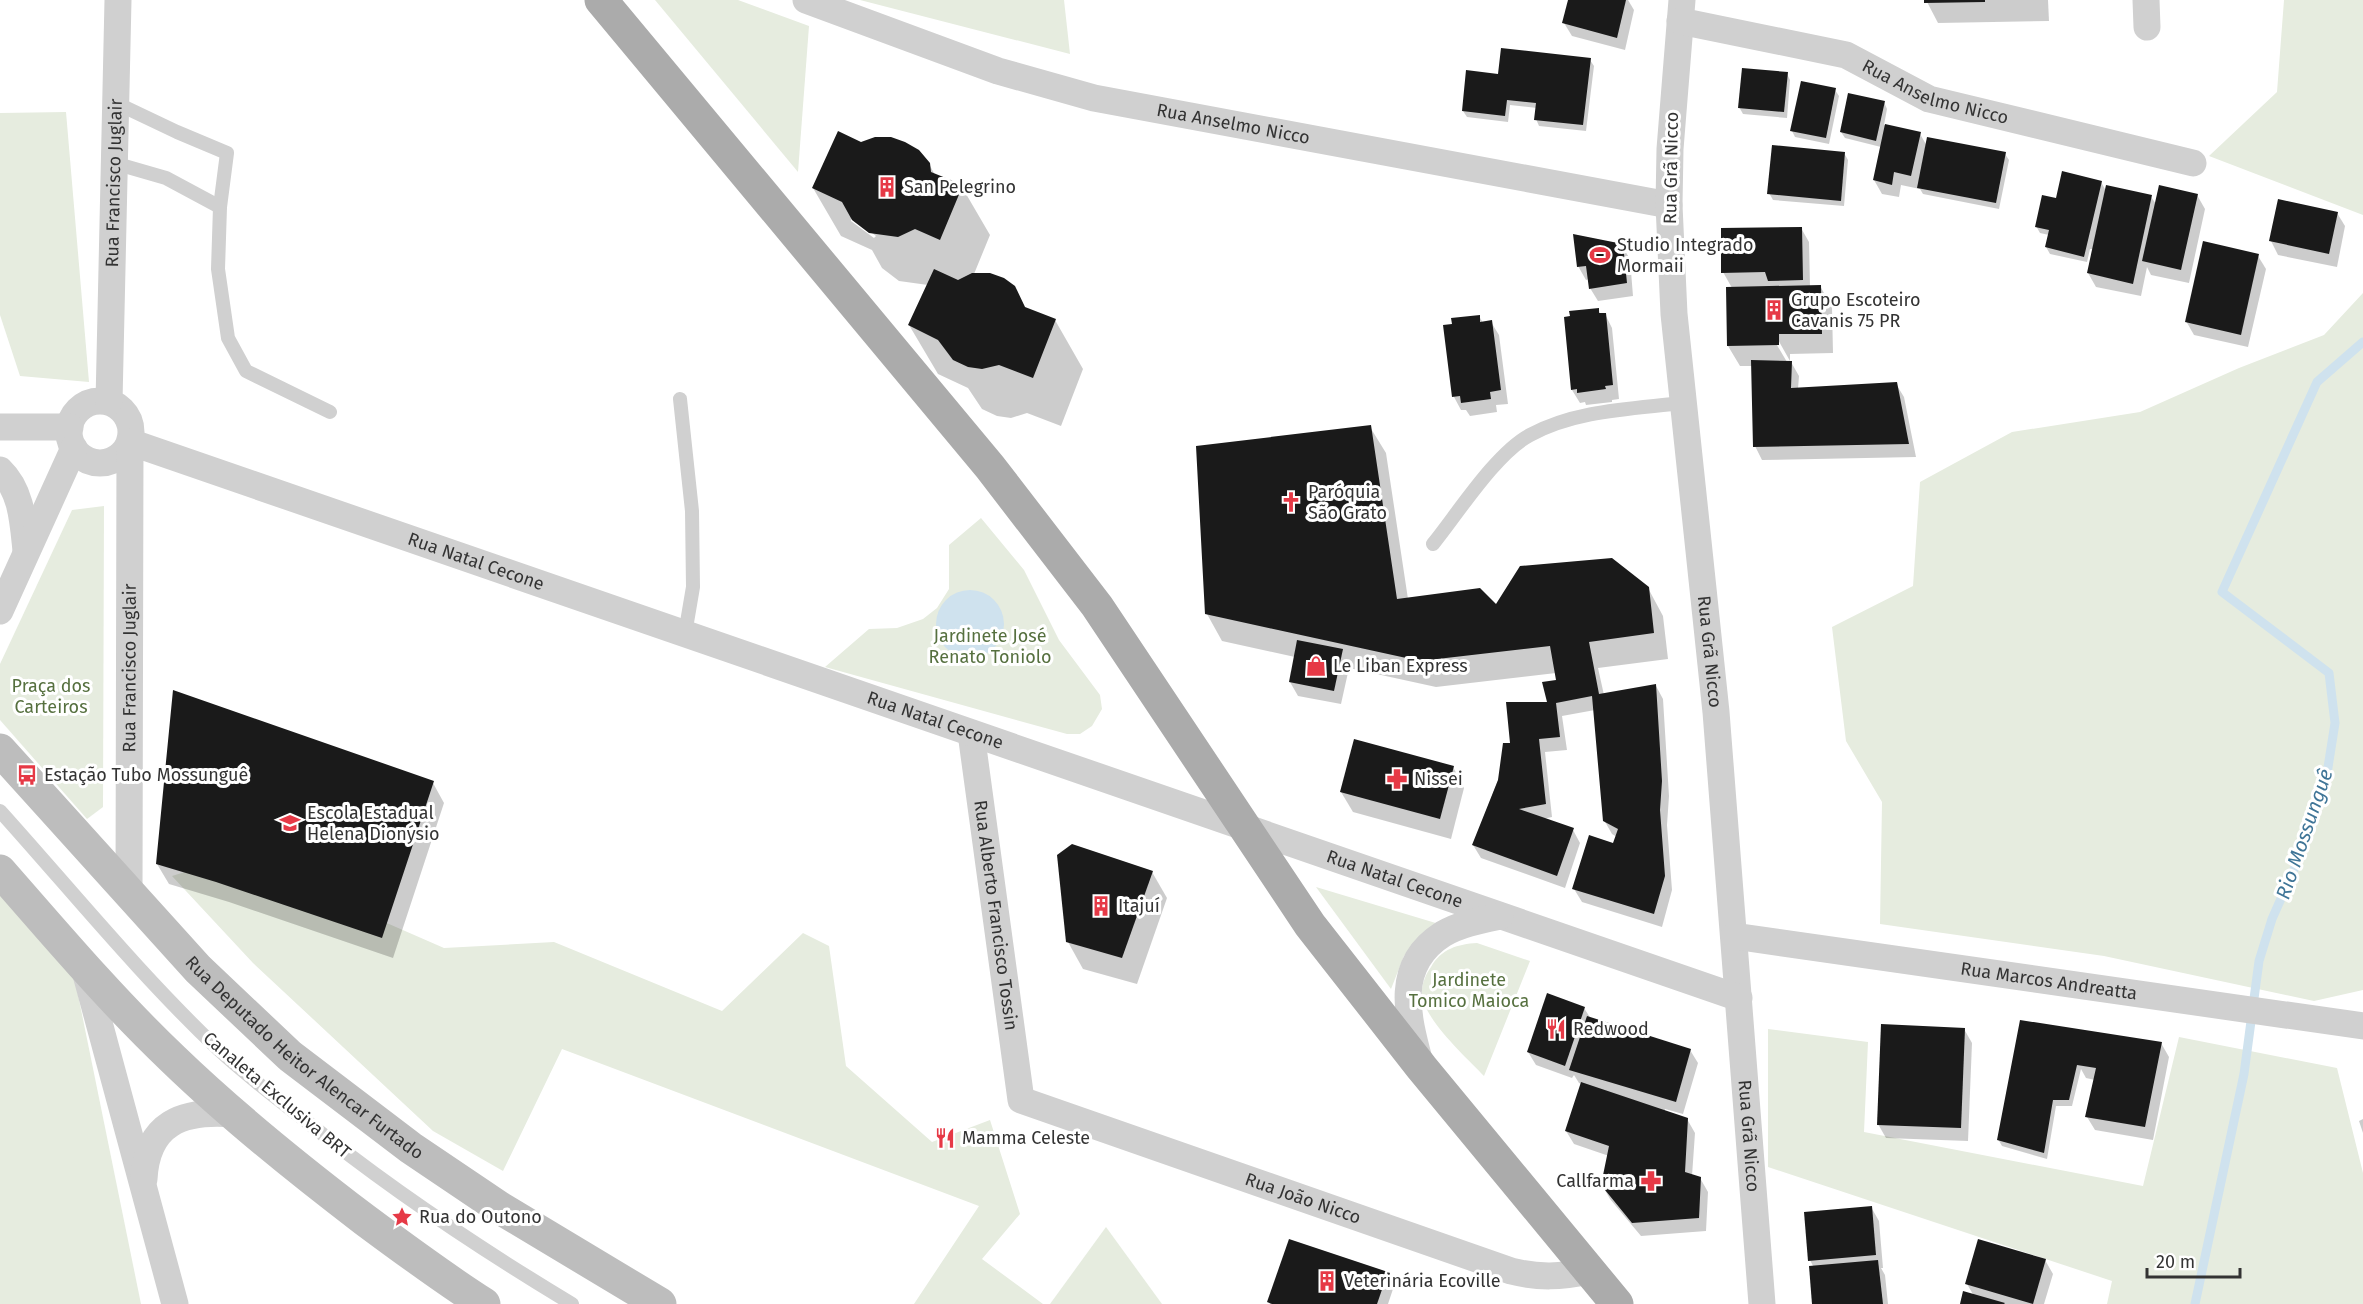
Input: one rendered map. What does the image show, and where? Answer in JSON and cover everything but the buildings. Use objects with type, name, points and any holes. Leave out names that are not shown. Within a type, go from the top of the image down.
[{"type":"main road","points":[[601,0],[990,467],[1050,544],[1126,649],[1310,925],[1422,1068],[1617,1304]]},
{"type":"street","name":"Rua Francisco Juglair","points":[[109,402],[118,0]]},
{"type":"street","name":"Rua Anselmo Nicco","points":[[806,0],[988,67],[1094,98],[1669,205]]},
{"type":"street","points":[[2146,0],[2146,27]]},
{"type":"street","name":"Rua Anselmo Nicco","points":[[1681,10],[1846,55],[1929,99],[2193,163]]},
{"type":"street","name":"Rua Grã Nicco","points":[[1681,10],[1672,109],[1669,205],[1674,314],[1715,701],[1762,1304]]},
{"type":"street","points":[[0,427],[72,438],[89,461],[98,463],[118,458],[130,442],[132,432],[126,413],[109,402],[88,403],[73,417],[72,438],[0,611]]},
{"type":"street","name":"Rua Francisco Juglair","points":[[129,894],[130,442]]},
{"type":"street","name":"Rua Natal Cecone","points":[[130,442],[1739,998]]},
{"type":"street","points":[[0,470],[17,494],[26,552]]},
{"type":"street","name":"Rua Alberto Francisco Tossin","points":[[971,733],[1021,1100]]},
{"type":"street","name":"Rua Deputado Heitor Alencar Furtado","points":[[0,750],[198,969],[290,1056],[343,1098],[500,1208],[660,1304]]},
{"type":"street","points":[[0,871],[83,966],[172,1058],[233,1114],[351,1209],[484,1304]]},
{"type":"street","points":[[1422,1068],[1408,1006],[1409,981],[1414,962],[1443,934],[1465,924],[1500,916]]},
{"type":"street","name":"Rua Marcos Andreatta","points":[[1734,936],[2363,1026]]},
{"type":"street","points":[[83,966],[175,1304]]},
{"type":"street","name":"Rua João Nicco","points":[[1021,1100],[1511,1271],[1532,1277],[1558,1277],[1589,1271]]},
{"type":"street","points":[[143,1186],[145,1159],[153,1141],[165,1128],[183,1118],[207,1112],[233,1114]]},
{"type":"lane","points":[[116,103],[227,153],[219,207],[218,269],[228,338],[246,371],[330,412]]},
{"type":"lane","points":[[114,162],[166,178],[219,207]]},
{"type":"lane","points":[[680,399],[692,510],[693,587],[685,634]]},
{"type":"lane","points":[[1433,544],[1493,466],[1528,436],[1567,419],[1682,403]]},
{"type":"lane","name":"Canaleta Exclusiva BRT","points":[[0,811],[153,983],[218,1049],[259,1085],[420,1208],[572,1304]]},
{"type":"green space","points":[[655,0],[738,0],[809,26],[798,172]]},
{"type":"green space","points":[[860,0],[1064,0],[1070,54]]},
{"type":"green space","points":[[2284,0],[2363,0],[2363,215],[2209,156],[2277,92]]},
{"type":"green space","points":[[66,112],[89,382],[20,376],[0,315],[0,113]]},
{"type":"green space","points":[[2363,293],[2363,990],[2314,1001],[2104,956],[1880,924],[1882,802],[1846,741],[1832,627],[1913,586],[1920,482],[2012,432],[2140,412],[2239,368],[2324,335]]},
{"type":"green space","name":"Praça dos Carteiros","points":[[104,506],[103,807],[87,819],[0,720],[0,664],[72,510]]},
{"type":"green space","name":"Jardinete José Renato Toniolo","points":[[981,518],[1024,570],[1059,640],[1100,695],[1102,709],[1092,726],[1080,734],[1067,734],[825,667],[869,629],[897,628],[923,619],[937,608],[949,589],[949,545]]},
{"type":"green space","points":[[217,862],[389,924],[444,948],[554,942],[722,1011],[803,933],[829,946],[846,1066],[932,1142],[990,1120],[1020,1214],[982,1259],[1043,1304],[914,1304],[979,1206],[562,1049],[503,1171],[433,1131],[253,963],[172,876]]},
{"type":"green space","points":[[0,885],[75,980],[141,1304],[0,1304]]},
{"type":"green space","points":[[1316,887],[1439,924],[1404,956],[1391,989]]},
{"type":"green space","name":"Jardinete Tomico Maioca","points":[[1477,943],[1530,961],[1484,1076],[1437,1025],[1424,1002],[1422,992],[1426,976],[1440,956],[1457,946]]},
{"type":"green space","points":[[1768,1029],[1868,1042],[1864,1132],[2143,1186],[2179,1037],[2337,1068],[2363,1173],[2363,1304],[2107,1304],[2112,1281],[1768,1167]]},
{"type":"green space","points":[[1106,1227],[1162,1304],[1050,1304]]},
{"type":"water","points":[[977,590],[989,596],[998,605],[1004,617],[1002,637],[994,648],[977,658],[963,658],[946,648],[938,637],[936,617],[946,600],[957,592]]},
{"type":"waterway","name":"Rio Mossunguê","points":[[2195,1304],[2244,1074],[2259,961],[2272,919],[2306,842],[2326,780],[2335,723],[2329,673],[2222,592],[2317,382],[2363,342]]},
{"type":"place","name":"San Pelegrino","points":[[887,187]]},
{"type":"place","name":"Studio Integrado Mormaii","points":[[1600,255]]},
{"type":"place","name":"Grupo Escoteiro Cavanis 75 PR","points":[[1774,310]]},
{"type":"place","name":"Paróquia São Grato","points":[[1291,502]]},
{"type":"place","name":"Le Liban Express","points":[[1316,666]]},
{"type":"place","name":"Estação Tubo Mossunguê","points":[[27,775]]},
{"type":"place","name":"Nissei","points":[[1397,779]]},
{"type":"place","name":"Escola Estadual Helena Dionýsio","points":[[290,823]]},
{"type":"place","name":"Itajuí","points":[[1101,906]]},
{"type":"place","name":"Redwood","points":[[1556,1029]]},
{"type":"place","name":"Mamma Celeste","points":[[945,1138]]},
{"type":"place","name":"Callfarma","points":[[1651,1181]]},
{"type":"place","name":"Rua do Outono","points":[[402,1217]]},
{"type":"place","name":"Veterinária Ecoville","points":[[1327,1281]]}]
